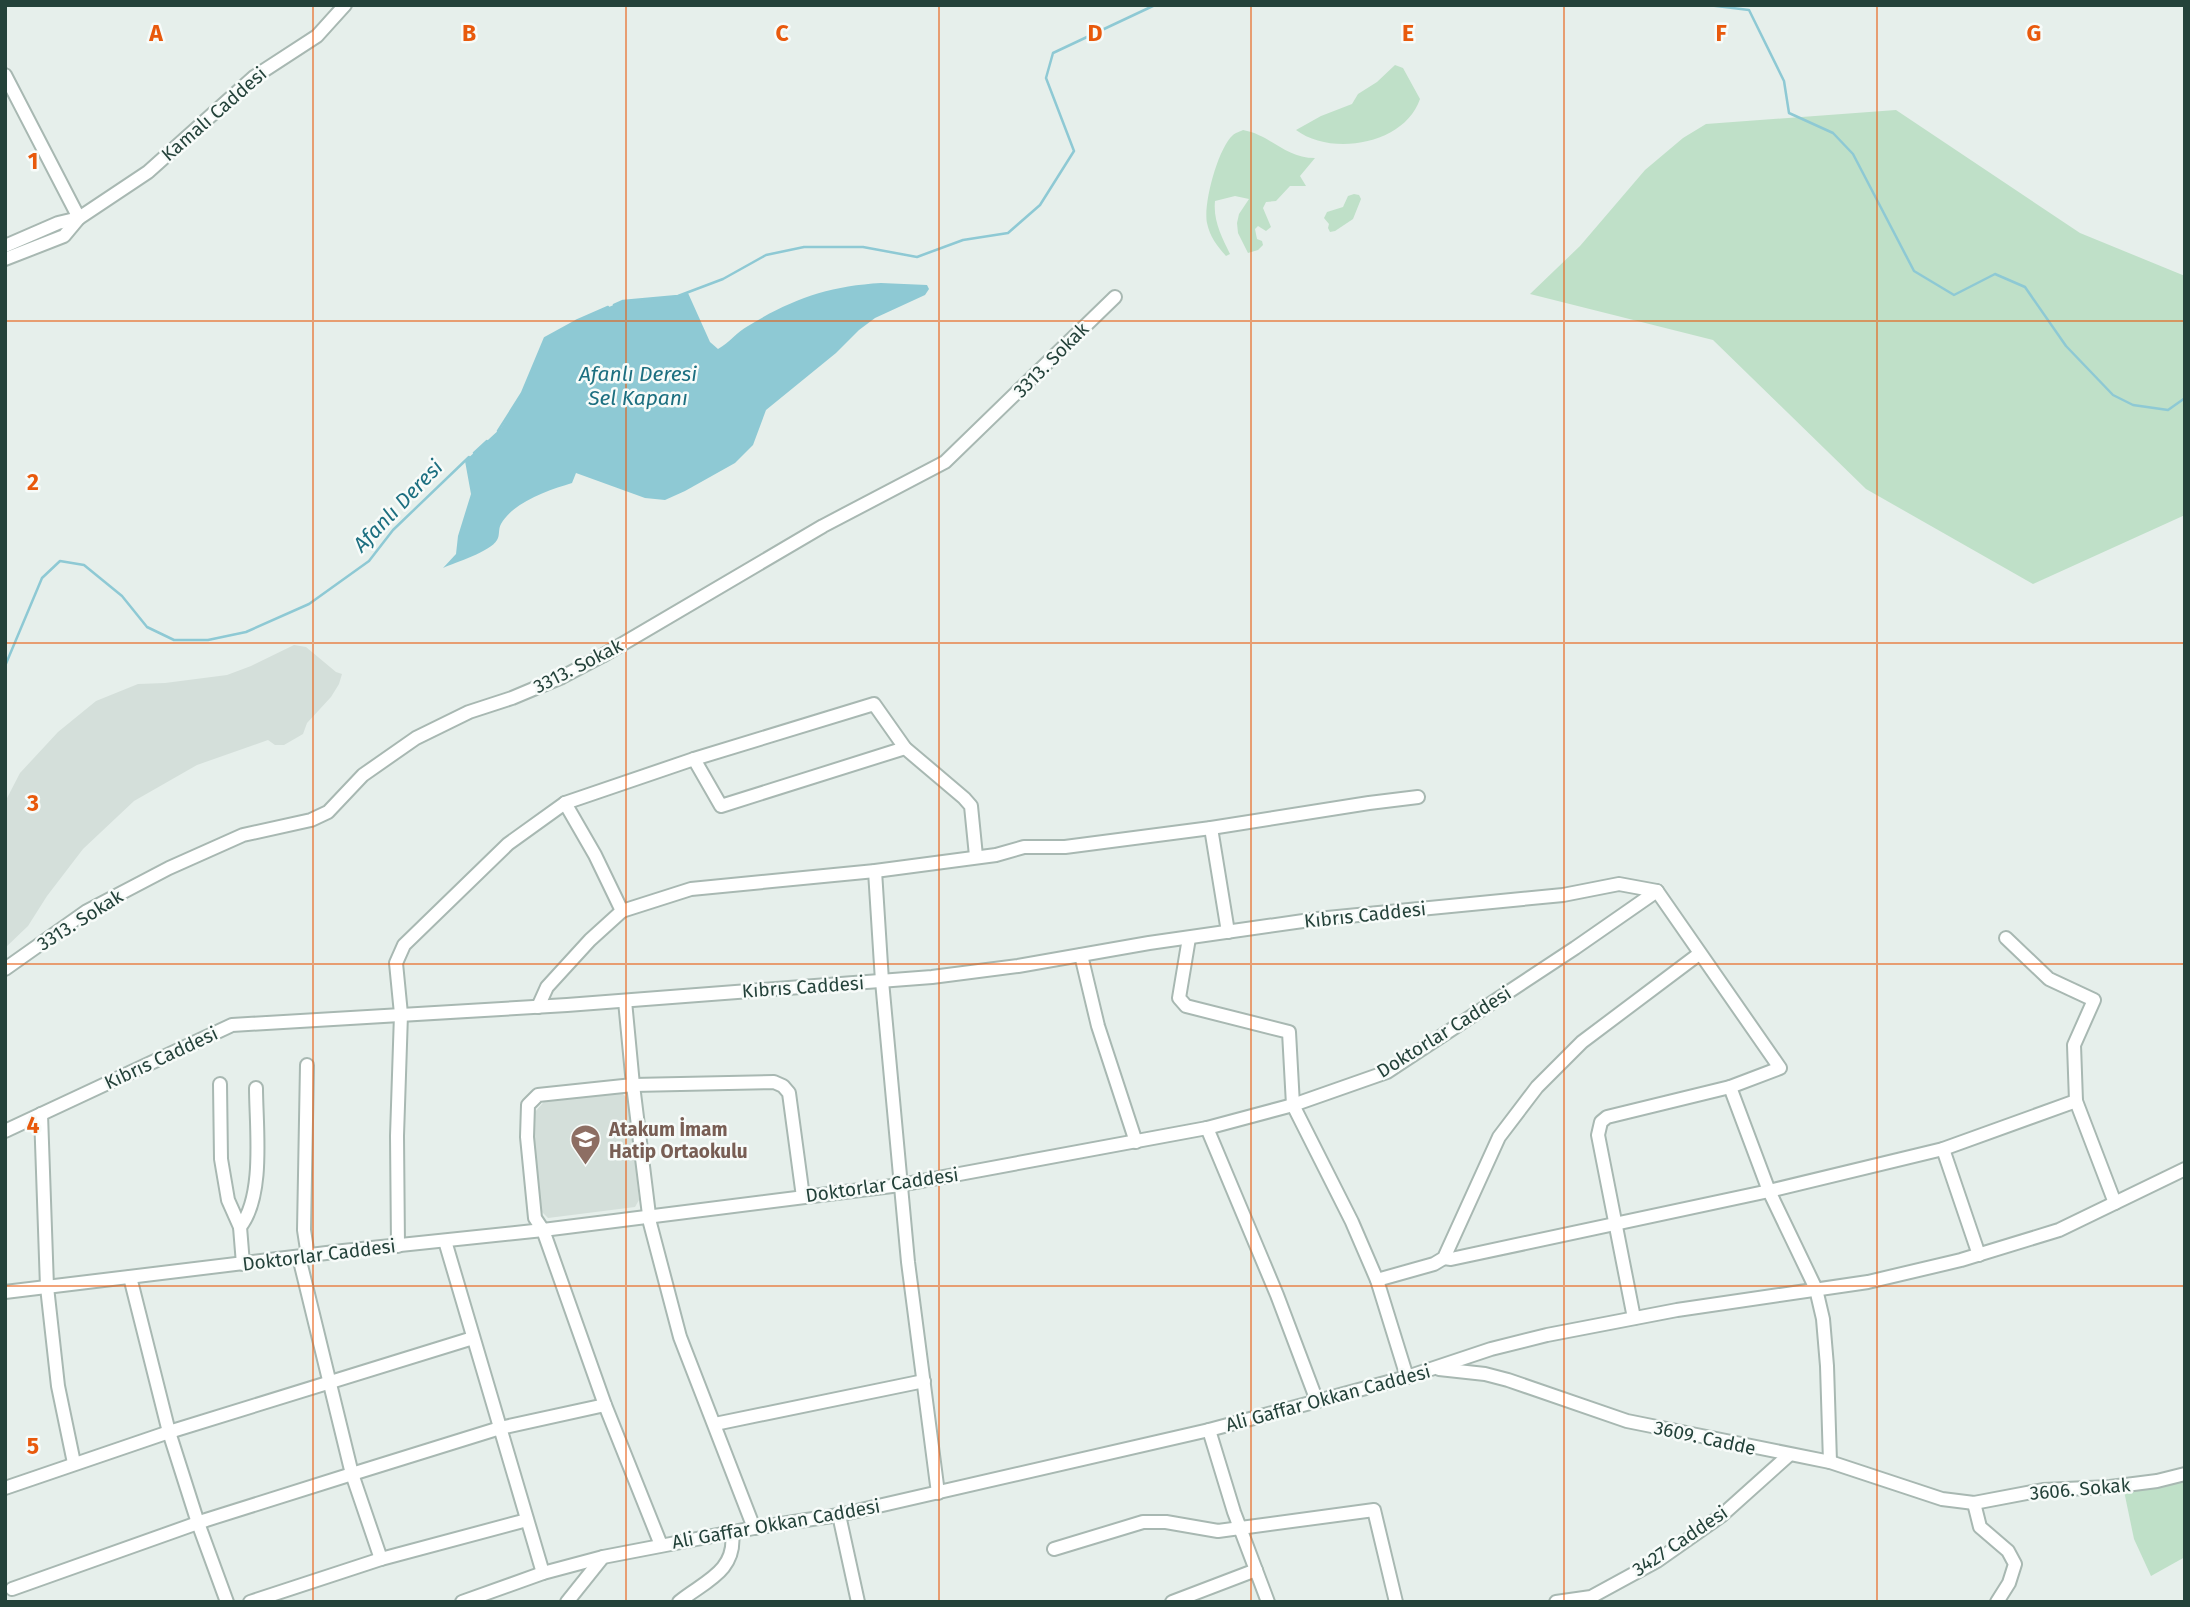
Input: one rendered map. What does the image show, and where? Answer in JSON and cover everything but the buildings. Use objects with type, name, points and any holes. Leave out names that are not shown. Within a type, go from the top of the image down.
[{"type":"street","name":"Kamalı Caddesi","points":[[79,218],[148,172],[254,77],[317,36],[345,5]]},
{"type":"street","points":[[5,75],[79,218]]},
{"type":"street","points":[[5,246],[58,223],[79,218]]},
{"type":"street","points":[[5,259],[64,236],[79,218]]},
{"type":"street","name":"3313. Sokak","points":[[5,969],[87,911],[169,868],[243,835],[311,820],[328,812],[363,775],[416,738],[469,712],[512,698],[592,662],[823,526],[945,462],[1115,297]]},
{"type":"street","points":[[398,1246],[397,1136],[401,1014],[396,963],[404,945],[508,844],[565,803],[694,759],[874,704],[905,748],[971,806],[976,856]]},
{"type":"street","points":[[694,759],[721,806],[905,748]]},
{"type":"street","points":[[538,1007],[547,987],[590,940],[622,911],[691,889],[875,871],[996,855],[1024,847],[1065,847],[1418,797]]},
{"type":"street","points":[[565,803],[595,855],[622,911]]},
{"type":"street","points":[[1211,828],[1228,932]]},
{"type":"street","points":[[875,871],[900,1185],[938,1493]]},
{"type":"street","name":"Kıbrıs Caddesi","points":[[5,1131],[232,1025],[538,1007],[882,981],[1005,968],[1317,919],[1563,895],[1619,884],[1657,891]]},
{"type":"street","points":[[1634,1318],[1598,1135],[1601,1122],[1607,1117],[1730,1087],[1780,1068],[1657,891]]},
{"type":"street","name":"Doktorlar Caddesi","points":[[5,1293],[900,1185],[1207,1128],[1293,1105],[1387,1072],[1576,948],[1657,891]]},
{"type":"street","points":[[1189,937],[1179,998],[1186,1006],[1289,1032],[1293,1105],[1352,1222],[1377,1280],[1407,1377]]},
{"type":"street","points":[[2006,938],[2049,979],[2094,1000],[2074,1045],[2076,1101],[2115,1203]]},
{"type":"street","points":[[1377,1280],[1434,1264],[1444,1258],[1499,1137],[1537,1087],[1582,1042],[1699,954]]},
{"type":"street","points":[[1081,955],[1098,1026],[1136,1142]]},
{"type":"street","points":[[625,1001],[649,1217],[680,1337],[754,1528]]},
{"type":"street","points":[[307,1065],[304,1256],[352,1474],[381,1559]]},
{"type":"street","points":[[661,1545],[605,1405],[543,1230],[535,1217],[527,1137],[528,1105],[538,1095],[633,1085],[774,1082],[789,1093],[803,1197]]},
{"type":"street","points":[[220,1084],[221,1159],[228,1200],[240,1227],[243,1264]]},
{"type":"street","points":[[240,1227],[252,1205],[256,1178],[256,1087]]},
{"type":"street","points":[[1730,1087],[1769,1191],[1816,1289],[1823,1319],[1827,1366],[1830,1462]]},
{"type":"street","points":[[1444,1258],[1451,1259],[1769,1191],[1943,1149],[2076,1101]]},
{"type":"street","points":[[41,1114],[47,1287],[58,1386],[74,1463]]},
{"type":"street","points":[[1207,1128],[1277,1295],[1317,1401]]},
{"type":"street","points":[[1943,1149],[1979,1255]]},
{"type":"street","name":"Ali Gaffar Okkan Caddesi","points":[[461,1602],[542,1573],[603,1557],[754,1528],[839,1516],[1209,1430],[1407,1377],[1491,1349],[1634,1318],[1868,1282],[1979,1255],[2059,1230],[2185,1169]]},
{"type":"street","points":[[445,1241],[542,1573]]},
{"type":"street","points":[[130,1277],[169,1432],[227,1602]]},
{"type":"street","points":[[5,1488],[169,1432],[473,1338]]},
{"type":"street","name":"3609. Cadde","points":[[1436,1368],[1485,1374],[1627,1421],[1830,1462],[1942,1499],[1974,1503]]},
{"type":"street","points":[[715,1424],[924,1381]]},
{"type":"street","points":[[12,1589],[198,1523],[500,1428],[605,1405]]},
{"type":"street","points":[[1209,1430],[1240,1528],[1269,1602]]},
{"type":"street","name":"3427 Caddesi","points":[[1556,1602],[1592,1599],[1657,1561],[1721,1516],[1789,1455]]},
{"type":"street","name":"3606. Sokak","points":[[1974,1503],[2043,1490],[2110,1487],[2185,1475]]},
{"type":"street","points":[[1974,1503],[1980,1527],[2008,1551],[2015,1564],[2009,1583],[1997,1602]]},
{"type":"street","points":[[1054,1549],[1143,1522],[1166,1522],[1218,1531],[1374,1510],[1396,1602]]},
{"type":"street","points":[[839,1516],[858,1602]]},
{"type":"street","points":[[250,1602],[381,1559],[527,1520]]},
{"type":"street","points":[[679,1602],[706,1585],[724,1566],[733,1551],[732,1533]]},
{"type":"street","points":[[567,1602],[603,1557]]},
{"type":"street","points":[[1172,1602],[1256,1570]]},
{"type":"shaded area","points":[[294,645],[306,647],[342,674],[331,697],[307,723],[303,734],[284,745],[275,745],[268,740],[197,765],[134,801],[83,849],[28,926],[5,948],[5,802],[20,773],[58,732],[96,701],[138,684],[227,675]]},
{"type":"shaded area","name":"Atakum İmam Hatip Ortaokulu","points":[[622,1093],[630,1107],[639,1200],[635,1207],[548,1218],[540,1210],[532,1135],[535,1112],[548,1097]]},
{"type":"green space","points":[[1395,65],[1403,68],[1420,99],[1412,114],[1399,127],[1366,142],[1347,144],[1328,143],[1296,130],[1321,116],[1352,104],[1358,94],[1377,82]]},
{"type":"green space","points":[[1896,110],[2080,233],[2185,276],[2185,515],[2033,584],[1866,489],[1713,340],[1530,294],[1580,246],[1645,170],[1683,138],[1706,124]]},
{"type":"green space","points":[[1243,130],[1262,136],[1295,154],[1315,158],[1300,176],[1306,186],[1290,186],[1276,201],[1266,202],[1263,208],[1271,227],[1266,231],[1258,226],[1255,229],[1257,239],[1262,241],[1263,245],[1258,250],[1248,253],[1238,233],[1239,214],[1249,199],[1235,196],[1215,201],[1217,222],[1230,254],[1226,256],[1208,228],[1207,203],[1222,152],[1233,135]]},
{"type":"green space","points":[[1354,194],[1361,199],[1353,219],[1330,232],[1329,224],[1324,218],[1327,212],[1343,207],[1348,196]]},
{"type":"green space","points":[[2185,1481],[2185,1557],[2151,1576],[2134,1539],[2124,1491]]},
{"type":"water","name":"Afanlı Deresi Sel Kapanı","points":[[881,283],[927,285],[929,289],[925,295],[875,318],[766,410],[753,445],[735,463],[665,500],[645,498],[576,473],[572,483],[543,493],[514,509],[501,524],[497,540],[487,549],[443,568],[456,554],[458,536],[471,494],[465,461],[501,428],[522,393],[545,338],[623,301],[688,293],[710,342],[718,349],[748,326],[796,301],[844,287]]},
{"type":"waterway","points":[[614,305],[623,301],[678,296],[723,279],[766,255],[804,247],[863,247],[917,257],[963,240],[1008,233],[1040,205],[1074,151],[1046,78],[1053,53],[1155,5]]},
{"type":"waterway","points":[[1708,5],[1749,10],[1784,81],[1789,113],[1833,133],[1853,154],[1914,271],[1954,295],[1995,274],[2025,287],[2066,346],[2113,395],[2133,405],[2168,410],[2185,398]]},
{"type":"waterway","name":"Afanlı Deresi","points":[[498,431],[522,393],[545,338],[608,307]]},
{"type":"waterway","name":"Afanlı Deresi","points":[[474,453],[487,441]]},
{"type":"waterway","name":"Afanlı Deresi","points":[[5,666],[42,578],[60,561],[84,565],[122,596],[147,627],[174,640],[208,640],[246,632],[309,604],[369,561],[393,530],[469,457]]},
{"type":"place","name":"Atakum İmam Hatip Ortaokulu","points":[[586,1167]]}]
